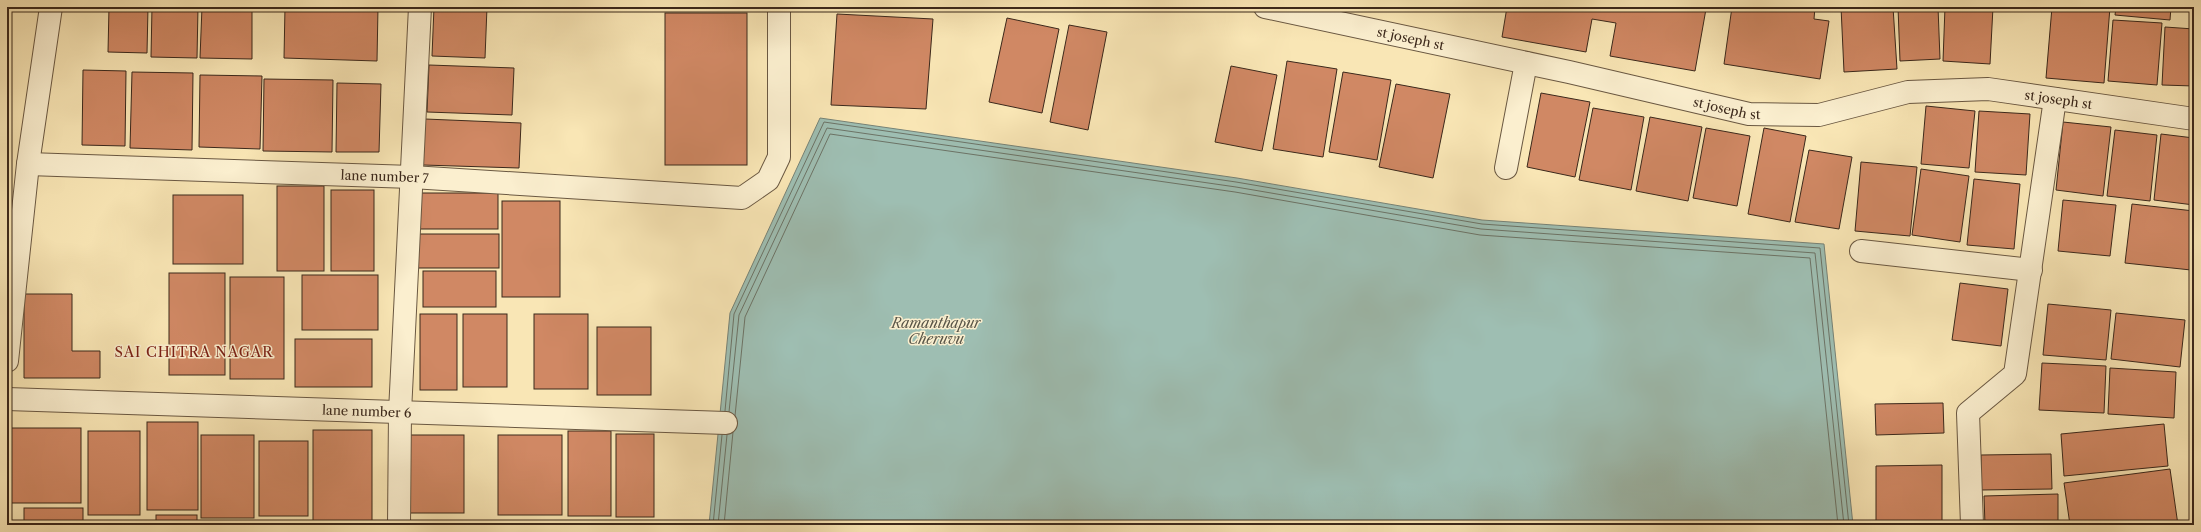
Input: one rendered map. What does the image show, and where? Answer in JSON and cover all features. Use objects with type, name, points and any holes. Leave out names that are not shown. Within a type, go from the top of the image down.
[{"type":"street","points":[[7,361],[28,164],[51,7]]},
{"type":"street","points":[[398,525],[400,412],[420,7]]},
{"type":"street","name":"lane number 7","points":[[28,164],[412,177],[742,198],[768,180],[779,157],[779,7]]},
{"type":"street","name":"st joseph st","points":[[1265,7],[1526,63],[1749,114],[1819,115],[1908,92],[1988,89],[2194,120]]},
{"type":"street","points":[[1506,168],[1526,63]]},
{"type":"street","points":[[1972,525],[1968,413],[2015,374],[2055,99]]},
{"type":"street","points":[[1861,251],[2031,270]]},
{"type":"street","name":"lane number 6","points":[[7,399],[726,423]]},
{"type":"water","name":"Ramanthapur Cheruvu","points":[[820,118],[1237,178],[1482,220],[1824,244],[1853,525],[709,525],[730,313]]},
{"type":"building","points":[[109,7],[148,7],[147,53],[108,52]]},
{"type":"building","points":[[152,7],[198,7],[197,58],[151,57]]},
{"type":"building","points":[[202,7],[252,7],[252,59],[200,58]]},
{"type":"building","points":[[285,7],[378,7],[377,61],[284,58]]},
{"type":"building","points":[[434,7],[487,7],[485,58],[432,56]]},
{"type":"building","points":[[1507,7],[1695,7],[1706,9],[1695,71],[1610,56],[1616,23],[1592,19],[1586,52],[1502,37]]},
{"type":"building","points":[[1732,7],[1815,7],[1814,19],[1829,21],[1820,79],[1724,64]]},
{"type":"building","points":[[1841,7],[1893,7],[1897,69],[1844,72]]},
{"type":"building","points":[[1898,7],[1938,7],[1940,59],[1900,61]]},
{"type":"building","points":[[1945,7],[1993,7],[1990,64],[1943,61]]},
{"type":"building","points":[[2052,7],[2110,7],[2104,83],[2046,78]]},
{"type":"building","points":[[2116,7],[2171,7],[2170,20],[2115,15]]},
{"type":"building","points":[[665,13],[747,13],[747,165],[665,165]]},
{"type":"building","points":[[837,14],[933,19],[926,109],[831,105]]},
{"type":"building","points":[[1007,18],[1059,29],[1042,113],[989,102]]},
{"type":"building","points":[[2113,20],[2162,23],[2157,85],[2108,81]]},
{"type":"building","points":[[1069,25],[1107,32],[1088,130],[1050,122]]},
{"type":"building","points":[[2165,27],[2194,29],[2194,86],[2162,85]]},
{"type":"building","points":[[1287,61],[1337,69],[1323,157],[1273,149]]},
{"type":"building","points":[[429,65],[514,68],[512,115],[427,112]]},
{"type":"building","points":[[1231,66],[1277,75],[1262,151],[1215,142]]},
{"type":"building","points":[[83,70],[126,71],[125,146],[82,145]]},
{"type":"building","points":[[132,72],[193,73],[192,150],[130,148]]},
{"type":"building","points":[[1343,72],[1391,80],[1377,160],[1329,152]]},
{"type":"building","points":[[200,75],[262,76],[260,149],[199,147]]},
{"type":"building","points":[[264,79],[333,80],[332,152],[263,151]]},
{"type":"building","points":[[337,83],[381,84],[379,152],[336,152]]},
{"type":"building","points":[[1396,84],[1450,94],[1433,178],[1379,167]]},
{"type":"building","points":[[1541,93],[1590,102],[1575,177],[1527,167]]},
{"type":"building","points":[[1926,106],[1975,111],[1969,168],[1921,164]]},
{"type":"building","points":[[1593,108],[1644,117],[1631,190],[1579,180]]},
{"type":"building","points":[[1979,111],[2030,114],[2026,175],[1975,172]]},
{"type":"building","points":[[1650,117],[1702,127],[1688,201],[1636,191]]},
{"type":"building","points":[[425,119],[521,123],[519,168],[423,165]]},
{"type":"building","points":[[2063,122],[2111,127],[2103,196],[2056,190]]},
{"type":"building","points":[[1706,128],[1750,136],[1737,206],[1693,198]]},
{"type":"building","points":[[1764,128],[1806,136],[1790,222],[1748,214]]},
{"type":"building","points":[[2115,130],[2157,135],[2150,201],[2107,196]]},
{"type":"building","points":[[2161,134],[2194,138],[2194,205],[2154,200]]},
{"type":"building","points":[[1809,150],[1852,157],[1839,229],[1795,222]]},
{"type":"building","points":[[1861,162],[1917,167],[1910,236],[1855,231]]},
{"type":"building","points":[[1921,169],[1969,176],[1960,242],[1912,235]]},
{"type":"building","points":[[1974,179],[2020,184],[2014,249],[1967,245]]},
{"type":"building","points":[[277,186],[324,186],[324,271],[277,271]]},
{"type":"building","points":[[331,190],[374,190],[374,271],[331,271]]},
{"type":"building","points":[[419,193],[498,193],[498,229],[419,229]]},
{"type":"building","points":[[173,195],[243,195],[243,264],[173,264]]},
{"type":"building","points":[[2063,200],[2116,205],[2110,256],[2058,251]]},
{"type":"building","points":[[502,201],[560,201],[560,297],[502,297]]},
{"type":"building","points":[[2132,204],[2194,211],[2194,243],[2191,270],[2125,263]]},
{"type":"building","points":[[418,234],[499,234],[499,268],[418,268]]},
{"type":"building","points":[[423,271],[496,271],[496,307],[423,307]]},
{"type":"building","points":[[169,273],[225,273],[225,375],[169,375]]},
{"type":"building","points":[[302,275],[378,275],[378,330],[302,330]]},
{"type":"building","points":[[230,277],[284,277],[284,379],[230,379]]},
{"type":"building","points":[[1960,283],[2008,289],[2001,346],[1952,340]]},
{"type":"building","points":[[24,294],[72,294],[72,351],[100,351],[100,378],[24,378]]},
{"type":"building","points":[[2048,304],[2111,310],[2106,360],[2043,355]]},
{"type":"building","points":[[2116,313],[2185,320],[2180,367],[2111,359]]},
{"type":"building","points":[[420,314],[457,314],[457,390],[420,390]]},
{"type":"building","points":[[463,314],[507,314],[507,387],[463,387]]},
{"type":"building","points":[[534,314],[588,314],[588,389],[534,389]]},
{"type":"building","points":[[597,327],[651,327],[651,395],[597,395]]},
{"type":"building","points":[[295,339],[372,339],[372,387],[295,387]]},
{"type":"building","points":[[2042,363],[2106,366],[2104,413],[2039,410]]},
{"type":"building","points":[[2110,368],[2176,372],[2174,418],[2108,414]]},
{"type":"building","points":[[1943,403],[1944,433],[1876,435],[1875,404]]},
{"type":"building","points":[[147,422],[198,422],[198,510],[147,510]]},
{"type":"building","points":[[2164,424],[2168,466],[2064,476],[2061,434]]},
{"type":"building","points":[[8,428],[81,428],[81,503],[8,503]]},
{"type":"building","points":[[313,430],[372,430],[372,522],[313,522]]},
{"type":"building","points":[[88,431],[140,431],[140,515],[88,515]]},
{"type":"building","points":[[568,431],[611,431],[611,516],[568,516]]},
{"type":"building","points":[[616,434],[654,434],[654,517],[616,517]]},
{"type":"building","points":[[201,435],[254,435],[254,518],[201,518]]},
{"type":"building","points":[[410,435],[464,435],[464,513],[410,513]]},
{"type":"building","points":[[498,435],[562,435],[562,515],[498,515]]},
{"type":"building","points":[[259,441],[308,441],[308,516],[259,516]]},
{"type":"building","points":[[2051,454],[2052,489],[1981,490],[1981,455]]},
{"type":"building","points":[[1942,465],[1942,525],[1876,525],[1876,466]]},
{"type":"building","points":[[2170,469],[2178,525],[2070,525],[2064,483]]},
{"type":"building","points":[[2058,494],[2058,525],[1985,525],[1984,496]]},
{"type":"building","points":[[24,508],[83,508],[83,525],[24,525]]},
{"type":"building","points":[[156,515],[197,515],[197,525],[156,525]]},
{"type":"building","points":[[91,521],[148,521],[148,525],[91,525]]},
{"type":"building","points":[[414,522],[490,522],[490,525],[414,525]]},
{"type":"building","points":[[497,522],[572,522],[572,525],[497,525]]},
{"type":"building","points":[[626,524],[626,525],[579,525]]},
{"type":"district","name":"SAI CHITRA NAGAR","points":[[194,352]]}]
